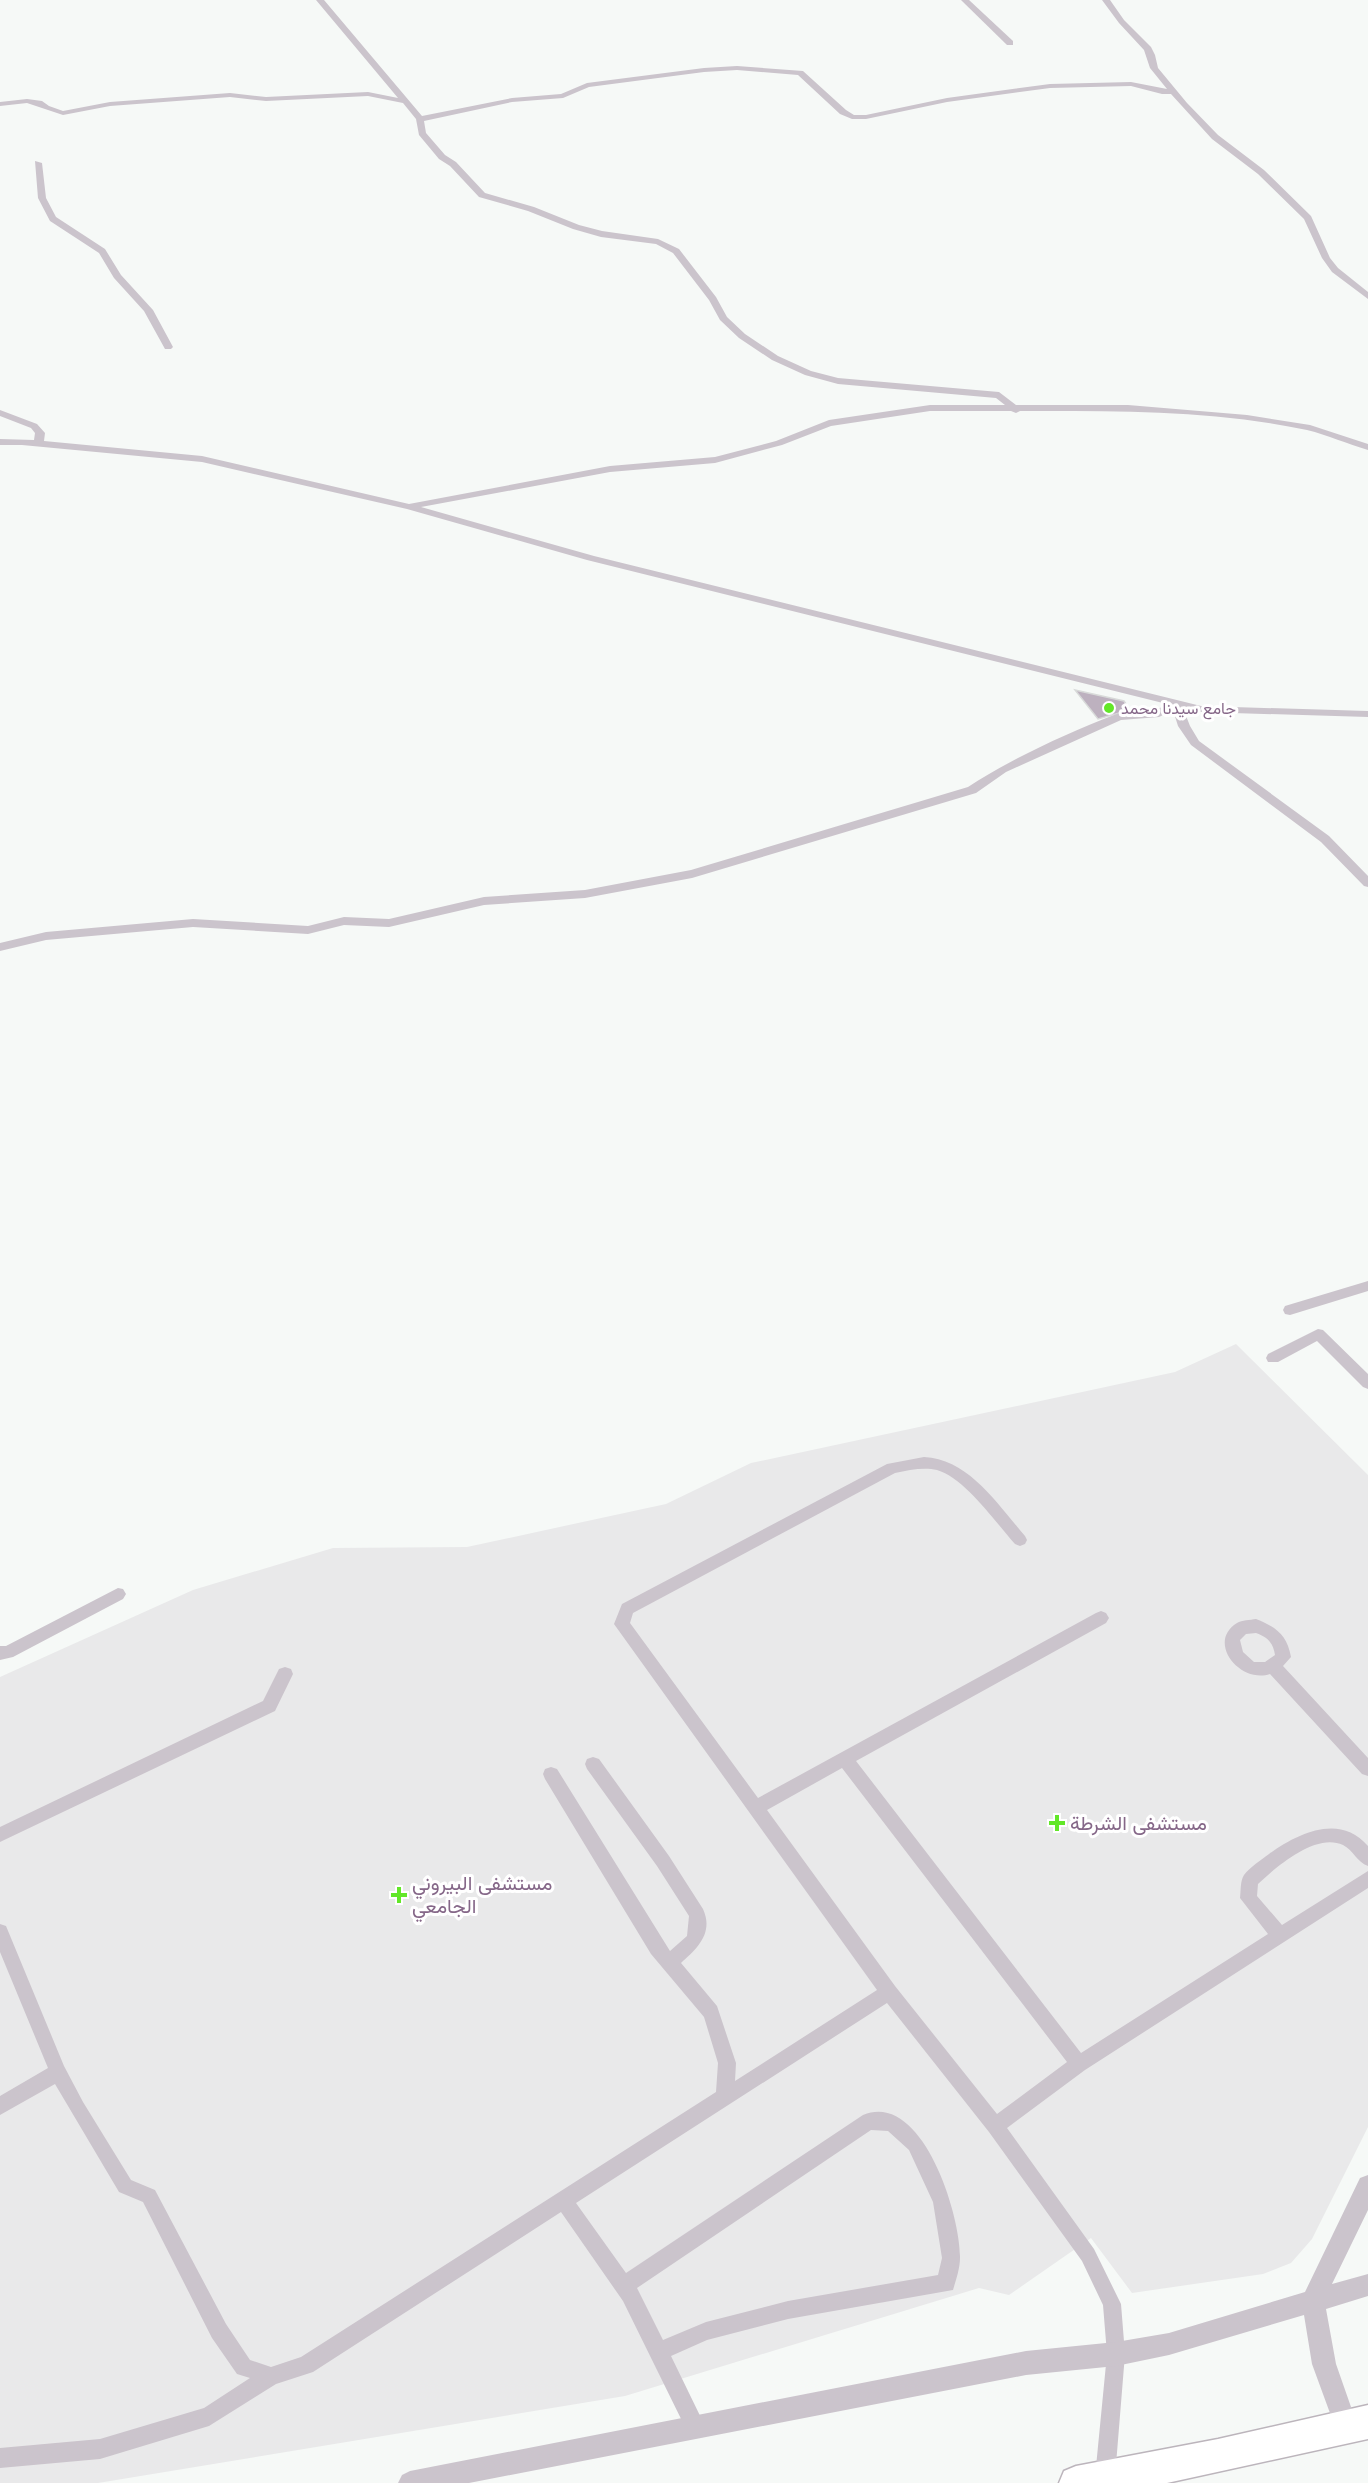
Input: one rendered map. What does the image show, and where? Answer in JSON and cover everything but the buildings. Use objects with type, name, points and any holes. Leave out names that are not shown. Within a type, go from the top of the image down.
[{"type":"highway","points":[[1090,2480],[1218,2456],[1357,2425]]},
{"type":"street","points":[[320,0],[420,119],[422,133],[482,195],[531,209],[576,227],[601,234],[658,242],[676,251],[713,299],[723,318],[742,336],[775,358],[808,373],[838,381],[999,395],[1016,410]]},
{"type":"street","points":[[965,0],[1010,43]]},
{"type":"street","points":[[1106,0],[1148,50],[1155,62],[1154,68],[1172,91],[1215,137],[1261,172],[1308,218],[1326,258],[1335,270],[1368,296]]},
{"type":"street","points":[[420,119],[512,100],[563,96],[587,85],[726,69],[800,73],[843,112],[852,117],[866,117],[947,100],[1050,86],[1131,84],[1162,92],[1172,91]]},
{"type":"street","points":[[0,104],[39,102],[46,108],[63,113],[110,104],[212,96],[266,99],[368,94],[403,100]]},
{"type":"street","points":[[38,163],[42,198],[53,219],[102,251],[117,276],[148,310],[168,347]]},
{"type":"street","points":[[409,507],[610,469],[715,460],[779,443],[829,423],[930,408],[1016,410],[1128,408],[1247,418],[1310,428],[1368,447]]},
{"type":"street","points":[[0,413],[34,426],[40,433],[39,443]]},
{"type":"street","points":[[0,442],[39,443],[202,459],[409,507],[624,567],[1201,709],[1368,714]]},
{"type":"street","points":[[1176,703],[1195,743],[1325,839],[1368,883]]},
{"type":"street","points":[[0,947],[46,936],[193,923],[308,930],[344,921],[389,923],[484,901],[585,894],[692,874],[972,790],[1002,770],[1119,717],[1159,714],[1176,703]]},
{"type":"street","points":[[1290,1310],[1368,1286]]},
{"type":"street","points":[[1273,1358],[1318,1334],[1367,1380]]},
{"type":"street","points":[[1020,1540],[967,1482],[944,1466],[918,1462],[892,1468],[627,1609],[622,1624],[889,1992],[995,2126],[1088,2255],[1112,2304],[1116,2354],[1090,2480]]},
{"type":"street","points":[[0,1653],[8,1652],[118,1593]]},
{"type":"street","points":[[755,1808],[1101,1618]]},
{"type":"street","points":[[1274,1667],[1368,1769]]},
{"type":"street","points":[[0,1835],[269,1706],[285,1674]]},
{"type":"street","points":[[845,1759],[1079,2064]]},
{"type":"street","points":[[592,1764],[663,1861],[697,1915],[695,1940],[669,1963]]},
{"type":"street","points":[[551,1774],[657,1948],[711,2012],[727,2063],[725,2096]]},
{"type":"street","points":[[1280,1935],[1248,1898],[1250,1881],[1265,1865],[1304,1840],[1330,1834],[1351,1840],[1368,1858]]},
{"type":"street","points":[[995,2126],[1079,2064],[1368,1879]]},
{"type":"street","points":[[0,1932],[58,2072],[77,2108],[125,2186],[149,2196],[219,2331],[244,2367],[271,2376]]},
{"type":"street","points":[[0,2458],[100,2449],[209,2415],[271,2376],[306,2366],[889,1992]]},
{"type":"street","points":[[0,2106],[58,2072]]},
{"type":"street","points":[[624,2286],[869,2121],[892,2122],[915,2144],[942,2201],[951,2258],[946,2283],[788,2310],[706,2331],[658,2352]]},
{"type":"street","points":[[1357,2425],[1324,2364],[1313,2300],[1368,2186]]},
{"type":"street","points":[[563,2200],[624,2286],[696,2426]]},
{"type":"street","points":[[410,2483],[1026,2363],[1116,2354],[1169,2344],[1368,2285]]},
{"type":"shaded area","points":[[1236,1344],[1368,1475],[1368,2127],[1312,2239],[1291,2263],[1263,2274],[1132,2293],[1091,2238],[1009,2295],[979,2288],[625,2396],[98,2483],[0,2483],[0,1677],[193,1590],[333,1548],[467,1547],[666,1504],[751,1463],[1175,1372]]},
{"type":"place","name":"جامع سيدنا محمد","points":[[1109,708]]},
{"type":"place","name":"مستشفى الشرطة","points":[[1057,1823]]},
{"type":"place","name":"مستشفى البيروني الجامعي","points":[[399,1895]]}]
